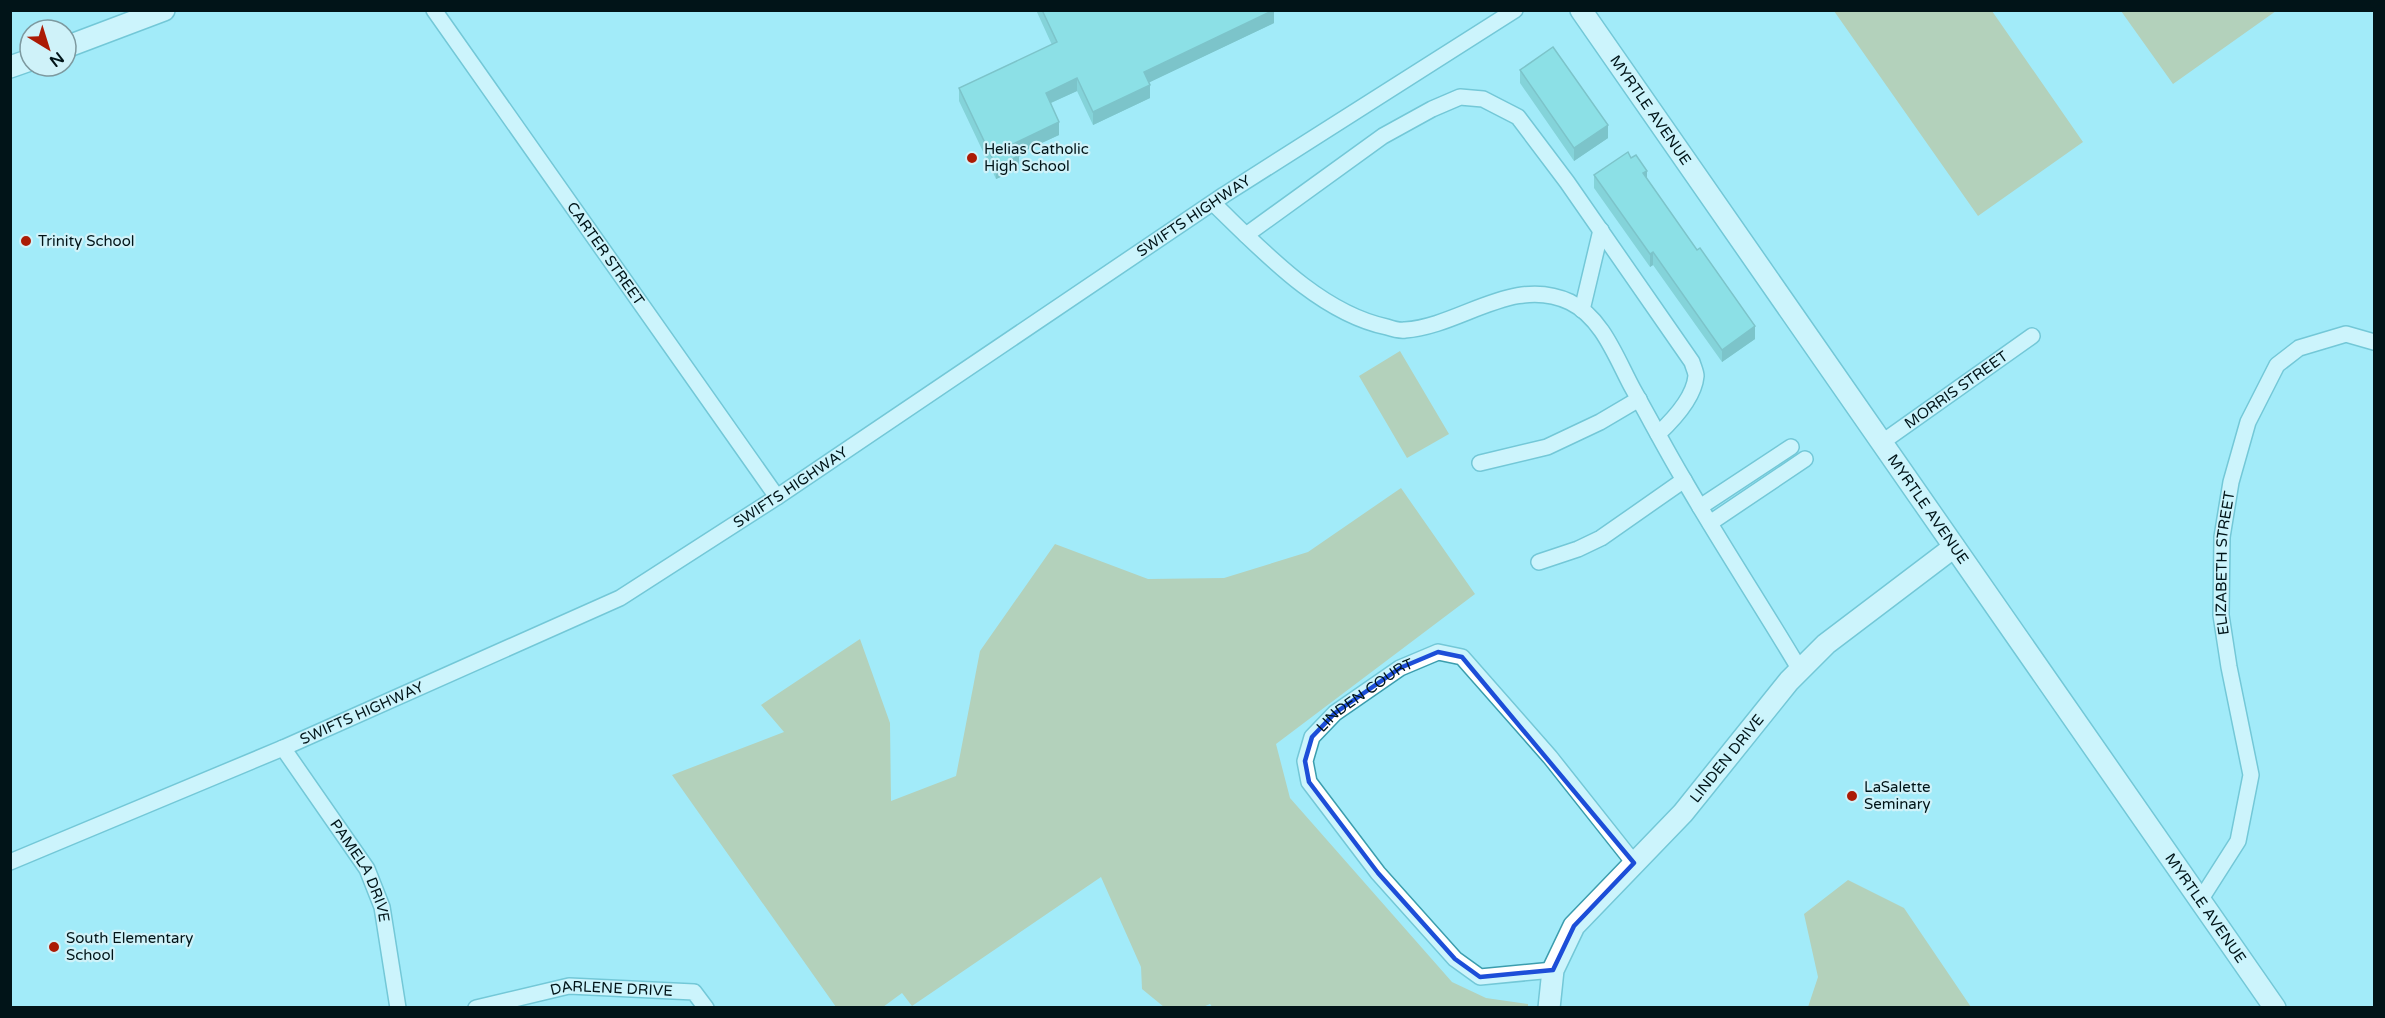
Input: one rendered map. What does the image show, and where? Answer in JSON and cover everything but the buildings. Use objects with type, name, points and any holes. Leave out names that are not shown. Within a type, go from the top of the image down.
[{"type":"street","points":[[78,42],[164,10]]},
{"type":"street","name":"CARTER STREET","points":[[434,10],[777,497]]},
{"type":"street","name":"SWIFTS HIGHWAY","points":[[10,862],[283,748],[620,598],[777,497],[1212,203],[1515,10]]},
{"type":"street","name":"MYRTLE AVENUE","points":[[1581,10],[2275,1008]]},
{"type":"street","points":[[1246,235],[1383,136],[1432,109],[1460,97],[1483,99],[1518,117],[1692,362],[1696,375],[1692,390],[1674,418],[1658,434]]},
{"type":"street","points":[[1212,203],[1277,264],[1331,304],[1366,323],[1403,331],[1441,324],[1504,298],[1536,294],[1569,302],[1582,310],[1605,336],[1684,480],[1800,670]]},
{"type":"street","points":[[1582,310],[1600,230]]},
{"type":"street","name":"ELIZABETH STREET","points":[[2200,899],[2238,842],[2251,775],[2221,615],[2222,537],[2231,482],[2248,422],[2277,365],[2299,348],[2346,334],[2374,342]]},
{"type":"street","name":"MORRIS STREET","points":[[1881,443],[2032,336]]},
{"type":"street","points":[[1480,463],[1547,447],[1600,422],[1639,399]]},
{"type":"street","points":[[1700,507],[1791,447]]},
{"type":"street","points":[[1710,523],[1805,459]]},
{"type":"street","points":[[1539,562],[1578,549],[1601,538],[1684,480]]},
{"type":"street","name":"LINDEN DRIVE","points":[[1549,1008],[1553,970],[1574,926],[1683,813],[1800,670],[1826,644],[1954,547]]},
{"type":"street","name":"LINDEN COURT","points":[[1553,970],[1480,977],[1455,959],[1378,873],[1309,782],[1305,761],[1312,737],[1335,713],[1400,668],[1438,652],[1462,657],[1550,757],[1634,863]]},
{"type":"street","name":"PAMELA DRIVE","points":[[283,748],[367,869],[382,907],[398,1008]]},
{"type":"street","name":"DARLENE DRIVE","points":[[476,1008],[570,986],[694,992],[706,1008]]},
{"type":"highlighted area","points":[[1438,652],[1462,657],[1634,863],[1574,926],[1553,970],[1480,977],[1455,959],[1378,873],[1309,782],[1305,761],[1312,737],[1335,713],[1400,668]]},
{"type":"shaded area","points":[[1834,11],[1992,11],[2083,142],[1978,216]]},
{"type":"shaded area","points":[[2121,11],[2276,11],[2173,84]]},
{"type":"shaded area","points":[[1400,351],[1449,434],[1407,458],[1359,376]]},
{"type":"shaded area","points":[[1401,488],[1475,594],[1276,744],[1290,798],[1452,982],[1486,998],[1528,1004],[1528,1007],[1213,1008],[1210,1004],[1203,1007],[1164,1007],[1142,989],[1141,967],[1101,877],[912,1006],[902,993],[883,1007],[836,1007],[672,775],[784,732],[761,705],[860,639],[890,723],[891,801],[956,776],[980,651],[1055,544],[1148,579],[1224,578],[1308,552]]},
{"type":"shaded area","points":[[1848,880],[1904,908],[1971,1007],[1808,1007],[1818,977],[1804,914]]},
{"type":"place","name":"Helias Catholic High School","points":[[972,158]]},
{"type":"place","name":"Trinity School","points":[[26,241]]},
{"type":"place","name":"LaSalette Seminary","points":[[1852,796]]},
{"type":"place","name":"South Elementary School","points":[[54,947]]}]
